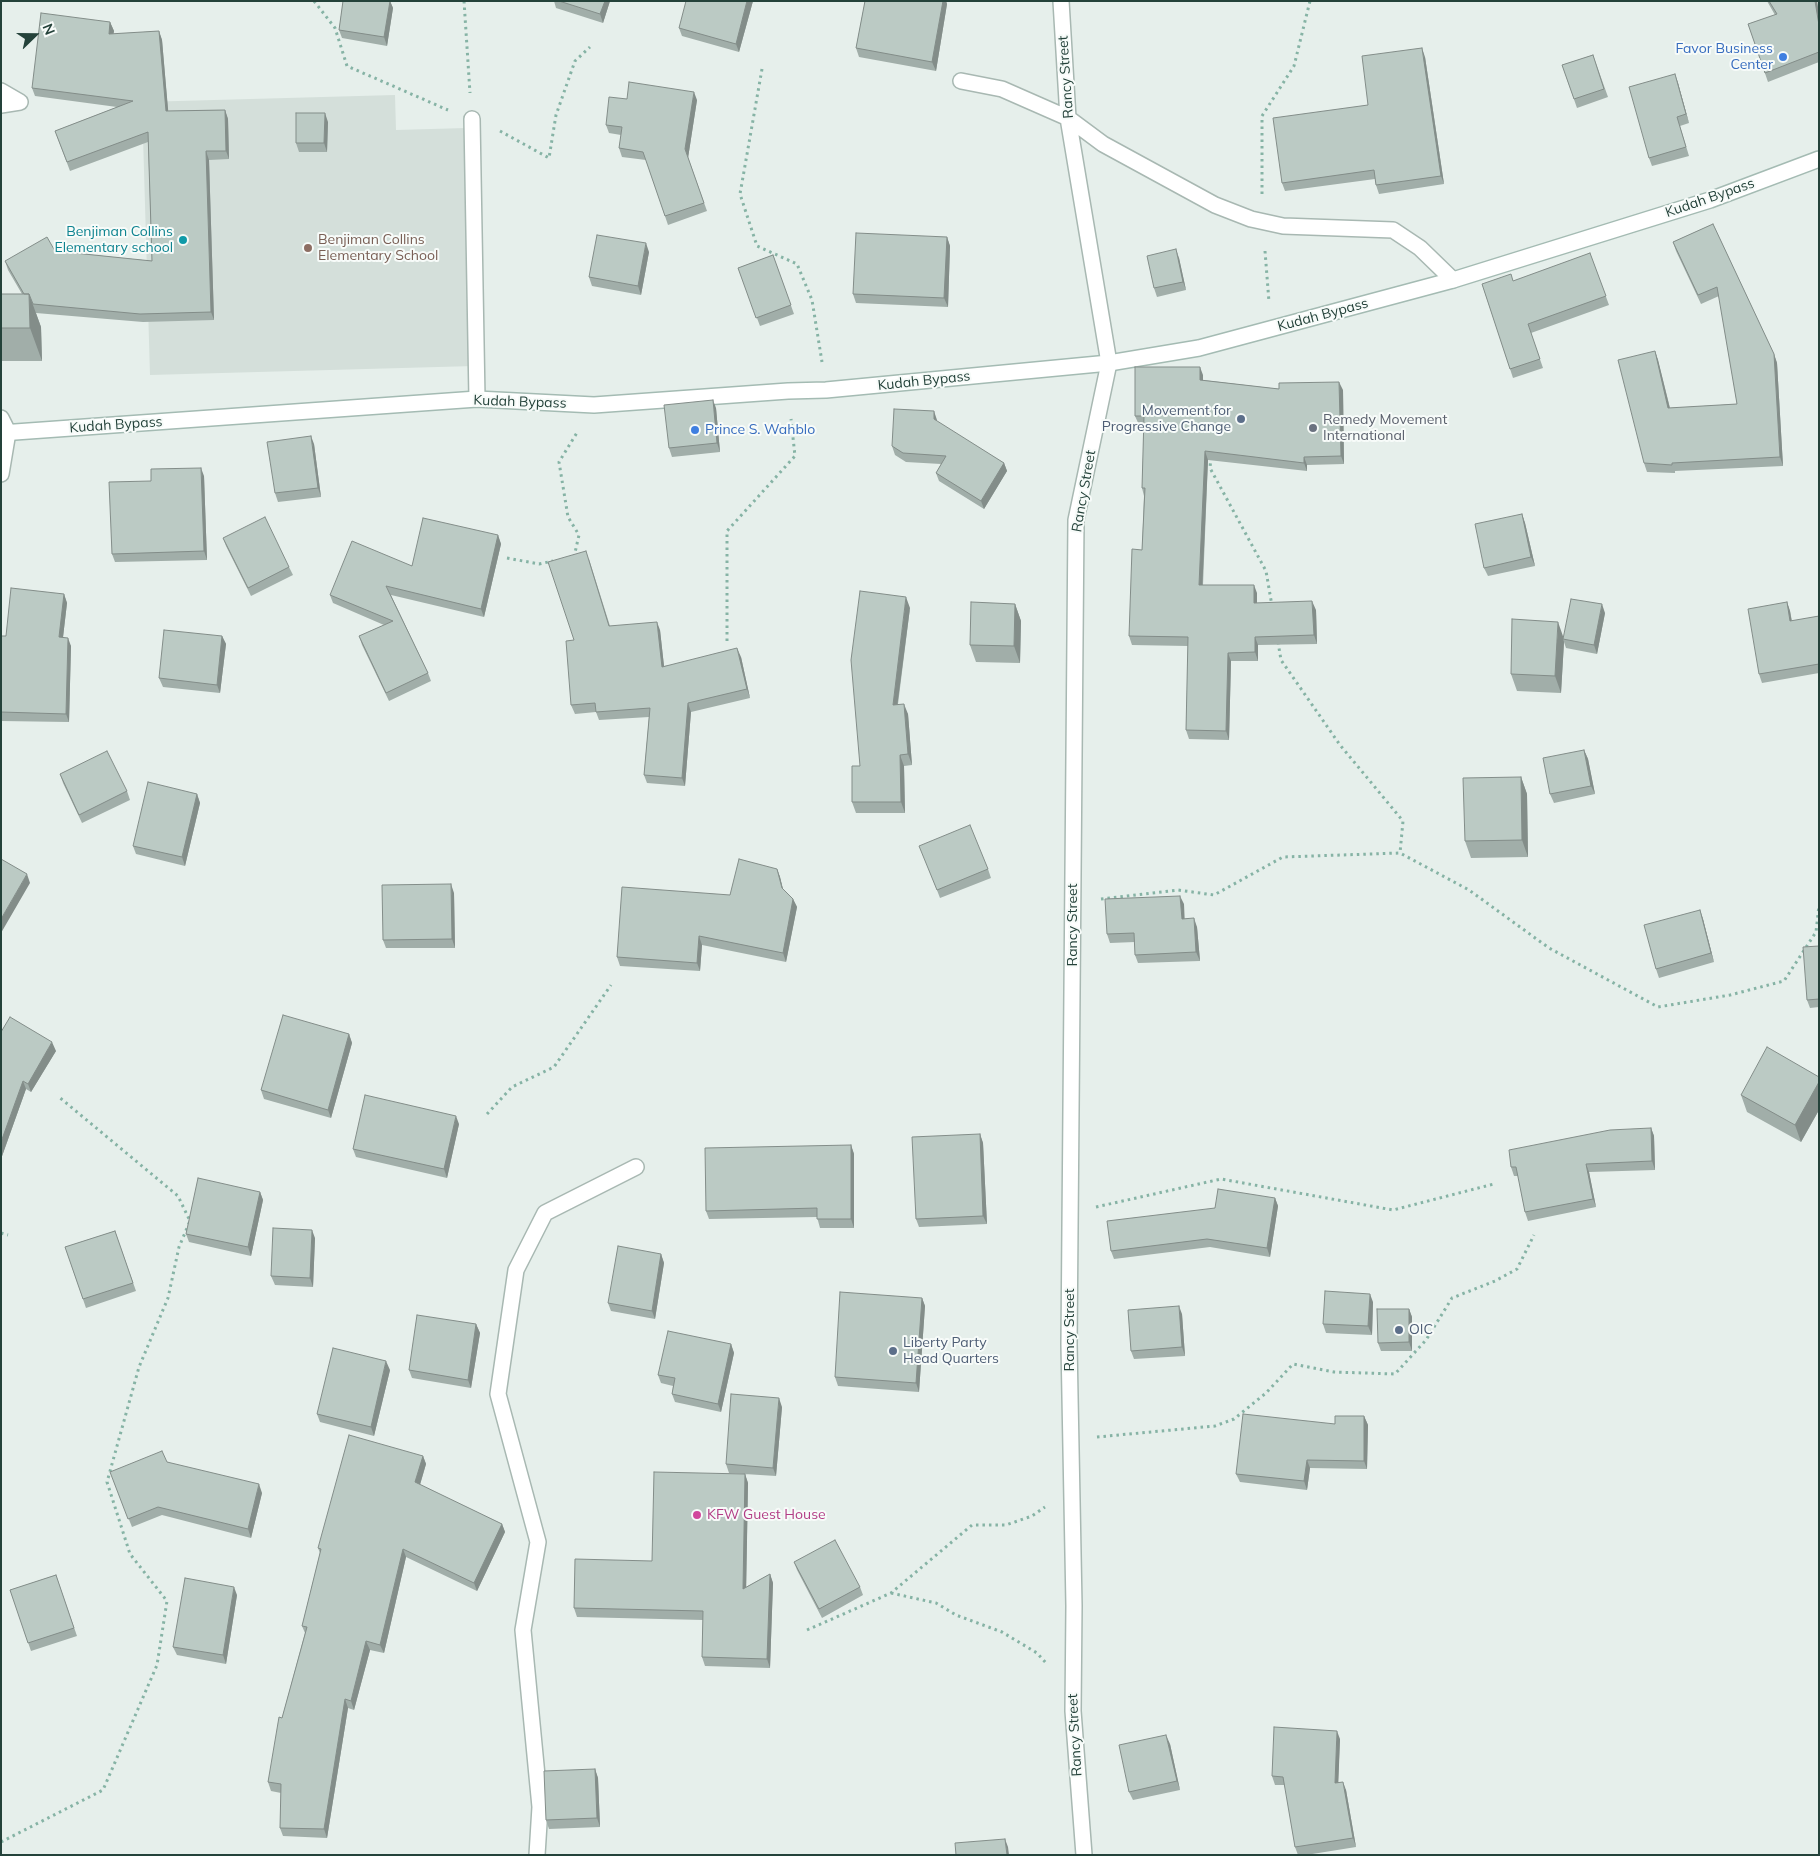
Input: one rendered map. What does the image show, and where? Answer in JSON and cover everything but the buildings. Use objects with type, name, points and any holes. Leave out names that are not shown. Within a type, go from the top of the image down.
[{"type":"street","name":"Rancy Street","points":[[1061,1],[1068,118],[1109,363],[1076,520],[1071,1439],[1074,1606],[1073,1711],[1084,1855]]},
{"type":"street","points":[[961,81],[1002,89],[1068,118],[1103,144],[1215,205],[1251,219],[1283,226],[1393,230],[1420,248],[1453,280]]},
{"type":"street","points":[[1,91],[20,102],[1,105]]},
{"type":"street","points":[[472,119],[477,399]]},
{"type":"street","name":"Kudah Bypass","points":[[5,433],[477,399],[594,405],[826,390],[1109,363],[1199,348],[1453,280],[1710,200],[1819,159]]},
{"type":"street","points":[[1,418],[5,433],[1,474]]},
{"type":"street","points":[[537,1855],[540,1807],[523,1630],[538,1542],[498,1394],[516,1270],[545,1213],[636,1167]]},
{"type":"path","points":[[314,1],[335,28],[347,66],[510,135],[549,158],[556,115],[575,61],[590,47]]},
{"type":"path","points":[[464,1],[472,119]]},
{"type":"path","points":[[1272,329],[1262,220],[1262,116],[1294,66],[1310,1]]},
{"type":"path","points":[[762,70],[740,194],[757,246],[797,264],[812,300],[826,390]]},
{"type":"path","points":[[726,640],[727,531],[795,456],[788,391]]},
{"type":"path","points":[[566,559],[574,557],[579,535],[568,517],[559,462],[594,405]]},
{"type":"path","points":[[1212,450],[1210,468],[1266,571],[1273,616]]},
{"type":"path","points":[[507,558],[539,564],[557,560]]},
{"type":"path","points":[[1276,634],[1281,660],[1340,745],[1403,821],[1400,853]]},
{"type":"path","points":[[1073,902],[1178,890],[1214,895],[1283,857],[1400,853],[1468,890],[1549,948],[1658,1007],[1730,995],[1784,981],[1816,932],[1819,905]]},
{"type":"path","points":[[487,1114],[512,1087],[554,1067],[611,985]]},
{"type":"path","points":[[1,1842],[103,1790],[157,1665],[167,1600],[130,1554],[107,1482],[139,1367],[168,1298],[179,1247],[190,1221],[178,1196],[59,1097]]},
{"type":"path","points":[[1071,1213],[1221,1179],[1393,1210],[1494,1184]]},
{"type":"path","points":[[1,1233],[8,1235]]},
{"type":"path","points":[[1071,1439],[1215,1426],[1234,1419],[1266,1393],[1293,1364],[1334,1372],[1395,1374],[1426,1340],[1452,1298],[1495,1281],[1517,1269],[1534,1235]]},
{"type":"path","points":[[807,1630],[891,1593],[972,1525],[1006,1525],[1032,1516],[1072,1488]]},
{"type":"path","points":[[891,1593],[936,1603],[956,1614],[1002,1632],[1037,1653],[1049,1665]]},
{"type":"shaded area","name":"Benjiman Collins Elementary School","points":[[395,95],[396,130],[466,128],[474,366],[150,375],[142,102]]},
{"type":"place","name":"Favor Business Center","points":[[1783,57]]},
{"type":"place","name":"Benjiman Collins Elementary school","points":[[183,240]]},
{"type":"place","name":"Benjiman Collins Elementary School","points":[[308,248]]},
{"type":"place","name":"Movement for Progressive Change","points":[[1241,419]]},
{"type":"place","name":"Remedy Movement International","points":[[1313,428]]},
{"type":"place","name":"Prince S. Wahblo","points":[[695,430]]},
{"type":"place","name":"OIC","points":[[1399,1330]]},
{"type":"place","name":"Liberty Party Head Quarters","points":[[893,1351]]},
{"type":"place","name":"KFW Guest House","points":[[697,1515]]}]
